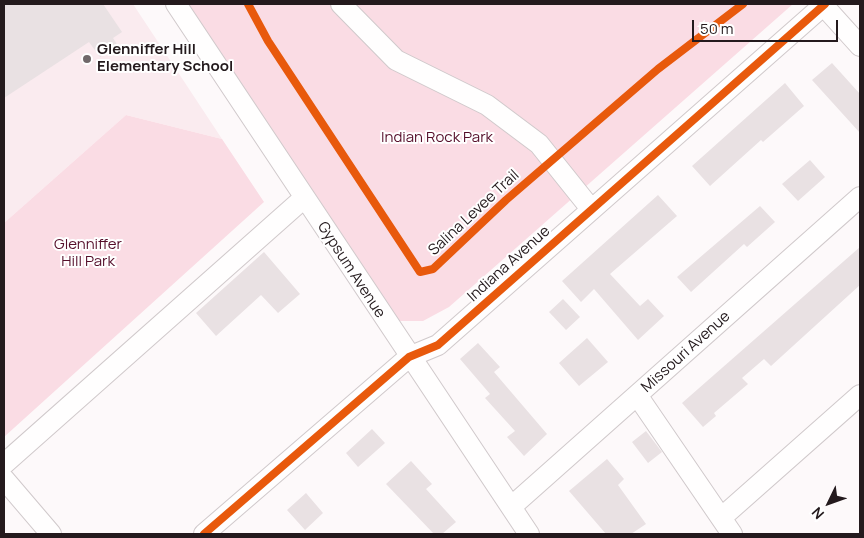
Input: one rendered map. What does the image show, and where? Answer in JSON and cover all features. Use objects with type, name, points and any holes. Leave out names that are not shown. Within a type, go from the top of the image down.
[{"type":"street","name":"Gypsum Avenue","points":[[176,4],[409,358],[529,534]]},
{"type":"street","points":[[341,4],[396,60],[487,106],[539,144],[591,209]]},
{"type":"street","points":[[824,4],[860,46]]},
{"type":"street","name":"Indiana Avenue","points":[[204,534],[409,358],[438,345],[824,4]]},
{"type":"street","name":"Missouri Avenue","points":[[511,507],[860,197]]},
{"type":"street","points":[[51,534],[4,477],[304,198]]},
{"type":"street","points":[[637,395],[726,526],[860,395]]},
{"type":"shaded area","name":"Glenniffer Hill Elementary School","points":[[4,4],[133,4],[222,139],[126,115],[4,223]]},
{"type":"green space","name":"Indian Rock Park","points":[[188,4],[793,4],[449,307],[423,321],[396,321]]},
{"type":"green space","name":"Glenniffer Hill Park","points":[[126,115],[222,139],[264,202],[4,437],[4,223]]},
{"type":"building","points":[[4,4],[103,4],[122,32],[113,38],[118,46],[100,57],[89,42],[4,98]]},
{"type":"building","points":[[832,63],[860,94],[860,133],[812,80]]},
{"type":"building","points":[[785,83],[804,106],[763,142],[761,140],[710,186],[692,166]]},
{"type":"building","points":[[810,160],[825,177],[798,201],[782,184]]},
{"type":"building","points":[[658,195],[677,216],[610,274],[640,306],[648,299],[664,316],[638,340],[594,289],[581,302],[562,281]]},
{"type":"building","points":[[760,206],[775,222],[747,247],[744,244],[691,292],[677,277]]},
{"type":"building","points":[[860,247],[860,285],[771,366],[764,359],[742,378],[748,384],[714,413],[716,416],[703,427],[682,403]]},
{"type":"building","points":[[264,252],[300,294],[278,313],[261,295],[216,336],[196,313]]},
{"type":"building","points":[[563,299],[580,317],[566,330],[549,312]]},
{"type":"building","points":[[587,338],[608,362],[579,386],[559,363]]},
{"type":"building","points":[[478,343],[500,367],[494,372],[547,434],[524,456],[507,437],[515,431],[485,398],[490,394],[460,359]]},
{"type":"building","points":[[372,429],[385,443],[358,467],[346,453]]},
{"type":"building","points":[[646,431],[662,452],[648,463],[632,442]]},
{"type":"building","points":[[607,459],[624,479],[618,485],[646,524],[631,534],[606,534],[569,491]]},
{"type":"building","points":[[411,461],[432,484],[426,489],[456,522],[442,534],[434,534],[386,484]]},
{"type":"building","points":[[306,493],[323,513],[305,530],[287,510]]},
{"type":"cycle path","name":"Salina Levee Trail","points":[[248,4],[268,41],[420,272],[433,269],[506,200],[658,69],[743,4]]},
{"type":"cycle path","points":[[204,534],[409,357],[438,345],[825,4]]},
{"type":"place","name":"Glenniffer Hill Elementary School","points":[[87,59]]}]
